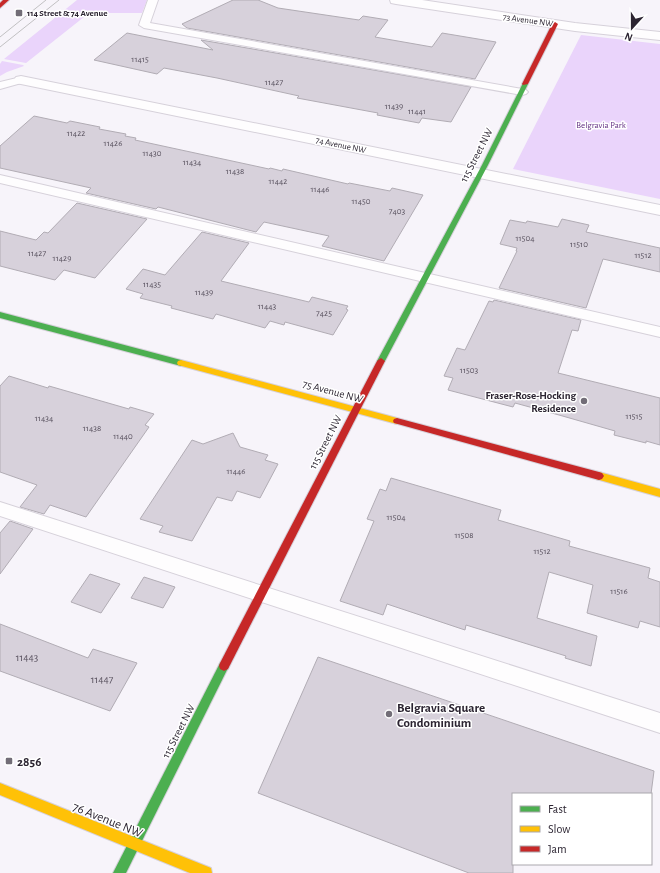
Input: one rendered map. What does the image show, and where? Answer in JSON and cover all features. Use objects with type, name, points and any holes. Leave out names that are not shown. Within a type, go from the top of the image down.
[{"type":"street","points":[[0,6],[6,0]]},
{"type":"street","name":"73 Avenue NW","points":[[396,0],[555,24],[660,36]]},
{"type":"street","name":"115 Street NW","points":[[119,873],[355,409],[480,174],[555,24]]},
{"type":"street","name":"74 Avenue NW","points":[[21,80],[660,210]]},
{"type":"street","name":"75 Avenue NW","points":[[0,314],[355,409],[660,493]]},
{"type":"street","name":"76 Avenue NW","points":[[0,789],[206,873]]},
{"type":"lane","points":[[153,0],[144,24],[522,92]]},
{"type":"lane","points":[[0,86],[21,80]]},
{"type":"lane","points":[[0,179],[660,332]]},
{"type":"lane","points":[[0,509],[660,723]]},
{"type":"green space","points":[[77,0],[147,0],[142,13],[89,13],[26,63],[4,59]]},
{"type":"green space","name":"Belgravia Park","points":[[581,35],[660,44],[660,199],[513,169]]},
{"type":"green space","points":[[2,61],[24,66],[0,76],[0,64]]},
{"type":"building","points":[[233,0],[258,0],[278,8],[359,20],[363,16],[388,20],[375,37],[432,47],[442,33],[496,42],[475,79],[187,28],[182,24]]},
{"type":"building","points":[[127,33],[213,50],[201,40],[471,87],[451,122],[422,118],[419,123],[377,115],[378,113],[297,98],[299,96],[217,78],[164,68],[157,74],[94,60]]},
{"type":"building","points":[[34,116],[67,123],[70,121],[100,127],[99,129],[126,134],[125,136],[136,138],[135,140],[269,169],[282,171],[283,169],[348,184],[390,191],[392,188],[423,195],[384,261],[322,246],[329,236],[264,222],[256,232],[158,207],[156,209],[86,193],[91,188],[0,168],[0,146]]},
{"type":"building","points":[[77,203],[147,219],[95,278],[64,270],[55,280],[0,266],[0,231],[36,240],[44,232],[48,233]]},
{"type":"building","points":[[562,219],[589,225],[586,232],[660,248],[660,272],[603,259],[586,308],[499,288],[517,251],[517,248],[500,244],[510,220],[526,223],[527,221],[558,227]]},
{"type":"building","points":[[202,232],[249,243],[221,281],[309,302],[312,297],[348,306],[346,309],[348,310],[333,335],[285,322],[284,325],[270,321],[265,328],[216,314],[213,319],[140,298],[143,294],[126,289],[143,269],[165,275]]},
{"type":"building","points":[[494,300],[581,320],[578,331],[572,330],[558,373],[660,398],[660,445],[614,435],[615,431],[515,403],[513,407],[448,390],[453,378],[444,376],[457,348],[465,350],[489,301],[493,302]]},
{"type":"building","points":[[9,376],[48,388],[49,386],[129,409],[130,407],[154,414],[145,425],[149,427],[86,517],[50,505],[44,514],[20,507],[37,485],[0,472],[0,386]]},
{"type":"building","points":[[233,433],[240,447],[268,455],[265,460],[278,464],[260,498],[237,491],[232,501],[217,497],[192,541],[159,532],[163,526],[140,519],[192,440],[203,444]]},
{"type":"building","points":[[391,478],[501,510],[498,520],[570,541],[569,546],[650,568],[648,578],[660,582],[660,627],[640,621],[638,628],[587,613],[593,585],[549,572],[537,618],[597,636],[591,666],[565,658],[566,656],[466,625],[465,630],[387,604],[383,615],[340,601],[374,521],[367,519],[380,489],[386,491]]},
{"type":"building","points":[[10,521],[33,529],[0,574],[0,533]]},
{"type":"building","points":[[90,574],[120,584],[101,613],[71,602]]},
{"type":"building","points":[[144,577],[175,587],[163,608],[131,598]]},
{"type":"building","points":[[0,624],[88,658],[93,649],[137,663],[110,711],[0,671]]},
{"type":"building","name":"Belgravia Square Condominium","points":[[318,657],[654,771],[651,793],[512,793],[513,873],[469,873],[258,793]]},
{"type":"tram line","points":[[0,37],[46,0]]},
{"type":"tram line","points":[[0,47],[59,0]]},
{"type":"traffic: fast","points":[[381,361],[485,165],[525,84]]},
{"type":"traffic: fast","points":[[0,315],[181,363]]},
{"type":"traffic: fast","points":[[119,873],[224,666]]},
{"type":"traffic: slow","points":[[181,363],[397,421]]},
{"type":"traffic: slow","points":[[599,476],[660,493]]},
{"type":"traffic: slow","points":[[0,789],[206,873]]},
{"type":"traffic: jam","points":[[0,6],[6,0]]},
{"type":"traffic: jam","points":[[525,84],[555,24]]},
{"type":"traffic: jam","points":[[224,666],[381,361]]},
{"type":"traffic: jam","points":[[397,421],[599,476]]},
{"type":"place","name":"114 Street & 74 Avenue","points":[[19,13]]},
{"type":"place","name":"Fraser-Rose-Hocking Residence","points":[[584,401]]},
{"type":"place","name":"Belgravia Square Condominium","points":[[389,714]]},
{"type":"place","name":"2856","points":[[9,761]]}]
